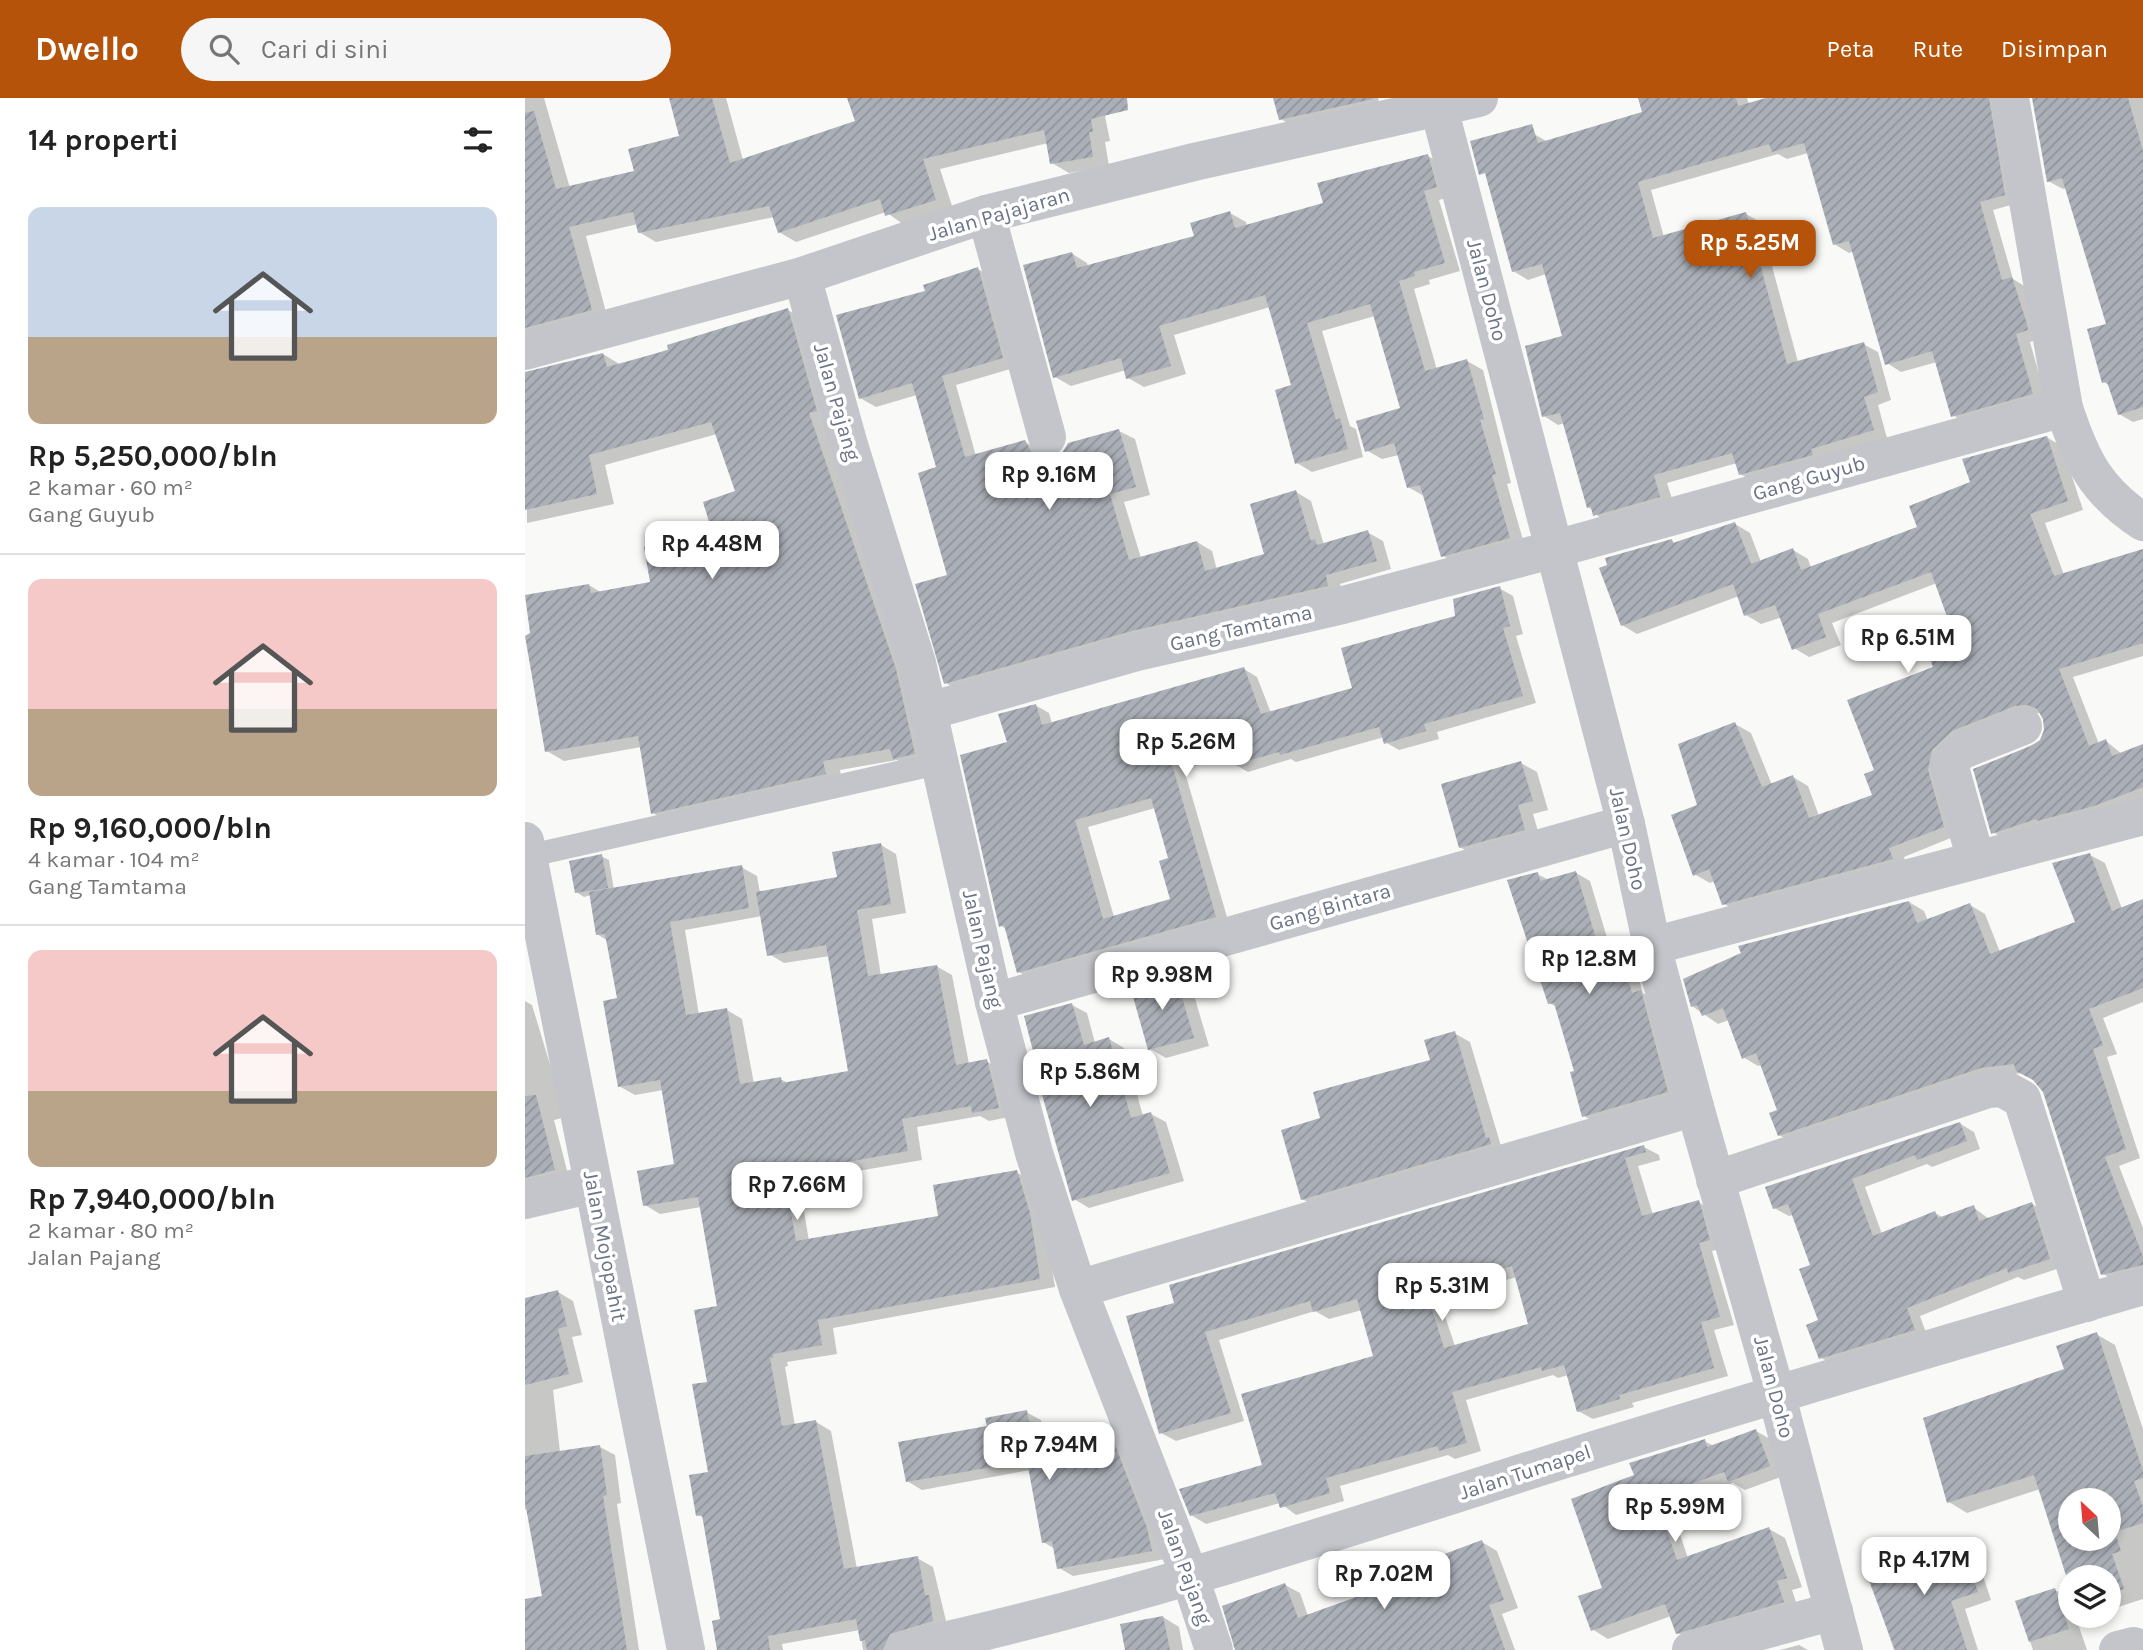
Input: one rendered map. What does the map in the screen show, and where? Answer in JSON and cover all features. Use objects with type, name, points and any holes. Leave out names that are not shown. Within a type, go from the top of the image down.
[{"type":"street","name":"Jalan Pajajaran","points":[[525,351],[802,276],[985,214],[1194,162],[1479,98]]},
{"type":"street","points":[[2010,98],[2064,408],[2076,445],[2092,477],[2119,506],[2143,522]]},
{"type":"street","name":"Jalan Doho","points":[[1439,108],[1626,824],[1653,946],[1695,1107],[1776,1393],[1844,1650]]},
{"type":"street","points":[[985,214],[1047,438]]},
{"type":"street","name":"Jalan Pajang","points":[[802,276],[849,445],[917,663],[994,1002],[1034,1153],[1078,1289],[1190,1577],[1214,1650]]},
{"type":"street","name":"Gang Guyub","points":[[1555,549],[2064,408]]},
{"type":"street","name":"Gang Tamtama","points":[[929,711],[1137,652],[1343,605],[1555,549]]},
{"type":"street","points":[[1976,860],[1949,764],[1960,751],[2023,726]]},
{"type":"street","points":[[1653,946],[2143,816]]},
{"type":"street","name":"Gang Bintara","points":[[994,1002],[1626,824]]},
{"type":"street","name":"Jalan Mojopahit","points":[[526,849],[686,1650]]},
{"type":"street","points":[[1715,1180],[1988,1089],[2003,1088],[2022,1098],[2087,1303]]},
{"type":"street","points":[[1078,1289],[1695,1107]]},
{"type":"street","points":[[525,1200],[593,1184]]},
{"type":"street","name":"Jalan Tumapel","points":[[904,1650],[974,1635],[1190,1577],[1776,1393],[2143,1286]]},
{"type":"street","points":[[1691,1650],[1834,1611]]},
{"type":"lane","points":[[526,849],[940,763]]},
{"type":"building","points":[[669,98],[712,98],[730,163],[855,121],[847,98],[1127,98],[1128,110],[1091,119],[1093,132],[1089,132],[1093,157],[1050,164],[1044,130],[923,159],[936,200],[885,216],[880,199],[778,233],[769,206],[638,233],[633,212],[569,227],[592,310],[525,328],[525,113],[534,111],[556,189],[634,171],[628,149],[679,136]]},
{"type":"building","points":[[1273,98],[1373,98],[1373,99],[1279,120]]},
{"type":"building","points":[[1638,98],[1736,98],[1738,106],[1766,98],[1989,98],[2005,195],[1980,202],[2002,280],[2012,277],[2027,324],[2028,330],[2016,334],[2033,394],[1951,417],[1932,351],[1885,365],[1849,241],[1833,245],[1804,143],[1772,152],[1769,144],[1638,182],[1653,238],[1746,212],[1787,364],[1864,342],[1878,392],[1864,397],[1874,430],[1811,449],[1813,455],[1739,475],[1732,453],[1654,475],[1660,497],[1593,516],[1591,507],[1587,508],[1560,413],[1542,417],[1525,346],[1562,336],[1542,264],[1512,272],[1485,173],[1479,175],[1470,141],[1532,124],[1538,143],[1642,112]]},
{"type":"building","points":[[2032,98],[2128,98],[2143,151],[2143,407],[2118,415],[2107,382],[2102,383],[2087,329],[2106,324],[2062,178],[2047,182]]},
{"type":"building","points":[[1428,154],[1437,187],[1424,191],[1445,263],[1414,272],[1415,276],[1399,281],[1425,371],[1467,359],[1484,419],[1480,420],[1496,474],[1492,475],[1510,538],[1441,557],[1420,485],[1407,488],[1394,443],[1365,452],[1356,421],[1400,408],[1370,304],[1307,323],[1336,420],[1340,418],[1348,449],[1295,464],[1275,390],[1291,385],[1265,295],[1159,326],[1171,366],[1126,379],[1121,358],[1053,378],[1023,265],[1072,252],[1077,268],[1194,236],[1190,223],[1230,211],[1235,228],[1323,203],[1317,183]]},
{"type":"building","points":[[978,267],[1003,358],[942,376],[965,457],[1025,440],[1032,453],[1041,458],[1052,458],[1062,453],[1068,443],[1119,429],[1136,487],[1110,494],[1129,560],[1197,541],[1205,571],[1264,554],[1250,504],[1296,490],[1311,541],[1315,539],[1317,545],[1368,530],[1377,561],[1326,575],[1328,586],[1132,631],[944,684],[915,584],[947,575],[918,473],[936,467],[912,383],[859,399],[836,315],[925,291],[923,285]]},
{"type":"building","points":[[788,308],[817,411],[809,413],[896,669],[915,754],[893,759],[890,749],[823,761],[826,774],[651,814],[638,736],[545,752],[525,636],[530,633],[525,595],[589,584],[591,593],[650,582],[644,547],[713,535],[703,502],[735,491],[711,422],[589,455],[597,494],[525,510],[525,372],[603,353],[607,367],[668,350],[667,345]]},
{"type":"building","points":[[2047,436],[2068,501],[2030,514],[2054,576],[2143,549],[2143,643],[2059,669],[2089,746],[2106,739],[2112,756],[2143,744],[2143,787],[2094,806],[2037,821],[2036,819],[1991,834],[1973,769],[2031,746],[2040,740],[2044,730],[2043,719],[2037,709],[2027,705],[2015,706],[1952,731],[1932,750],[1928,770],[1944,827],[1889,848],[1893,859],[1722,905],[1709,869],[1693,876],[1671,815],[1697,805],[1678,744],[1735,722],[1762,787],[1793,775],[1809,818],[1872,795],[1864,774],[1874,770],[1847,700],[1933,667],[1926,647],[1954,636],[1931,572],[1818,614],[1826,637],[1792,650],[1775,605],[1744,616],[1733,584],[1621,626],[1599,568],[1607,565],[1605,558],[1672,539],[1673,543],[1735,522],[1751,564],[1793,548],[1801,570],[1917,527],[1909,506],[1970,482],[1962,459]]},
{"type":"building","points":[[1500,586],[1510,626],[1503,628],[1523,696],[1424,724],[1426,731],[1384,744],[1379,727],[1280,755],[1279,752],[1233,765],[1227,745],[1171,761],[1216,917],[1017,973],[1004,925],[999,927],[960,755],[1007,742],[998,714],[1036,704],[1042,725],[1244,667],[1261,714],[1352,688],[1341,648],[1455,616],[1453,599]],"holes":[[[1151,798],[1168,858],[1159,861],[1170,899],[1103,919],[1075,820]]]},
{"type":"building","points":[[1521,761],[1533,801],[1518,805],[1525,830],[1459,848],[1441,784]]},
{"type":"building","points":[[881,843],[891,904],[857,910],[868,976],[937,965],[956,1065],[987,1059],[999,1108],[972,1113],[971,1106],[902,1119],[908,1151],[803,1170],[804,1177],[785,1180],[796,1241],[938,1216],[933,1185],[1017,1170],[1030,1213],[1040,1279],[818,1320],[822,1345],[773,1354],[773,1358],[770,1358],[782,1426],[816,1420],[844,1569],[918,1556],[933,1621],[890,1634],[883,1650],[867,1650],[865,1640],[860,1641],[856,1619],[768,1636],[770,1650],[717,1650],[712,1621],[720,1619],[702,1515],[696,1516],[689,1475],[708,1472],[692,1384],[707,1382],[694,1310],[717,1306],[698,1197],[643,1206],[637,1171],[674,1164],[660,1080],[618,1087],[603,1001],[617,998],[605,934],[596,935],[589,892],[742,865],[749,908],[670,922],[686,1015],[727,1008],[740,1084],[781,1077],[782,1083],[848,1071],[826,945],[767,956],[756,892],[837,877],[832,852]]},
{"type":"building","points":[[2090,853],[2112,911],[2143,899],[2143,988],[2089,1009],[2103,1045],[2093,1049],[2126,1149],[2105,1157],[2143,1257],[2143,1265],[2101,1275],[2043,1092],[2033,1080],[2016,1071],[2014,1064],[1981,1068],[1778,1136],[1769,1113],[1777,1110],[1756,1053],[1742,1059],[1723,1008],[1702,1016],[1697,1005],[1691,1007],[1683,979],[1741,953],[1738,946],[1909,901],[1917,923],[1970,903],[1990,954],[2075,922],[2052,863]]},
{"type":"building","points":[[602,854],[608,888],[575,893],[569,861]]},
{"type":"building","points":[[1576,871],[1597,942],[1616,937],[1632,993],[1641,990],[1668,1092],[1582,1117],[1570,1072],[1574,1071],[1554,1003],[1548,1004],[1507,880],[1538,872],[1540,881]]},
{"type":"building","points":[[1175,974],[1194,1038],[1148,1050],[1130,986]]},
{"type":"building","points":[[1072,1003],[1084,1045],[1109,1037],[1131,1118],[1151,1112],[1170,1173],[1072,1201],[1030,1052],[1033,1051],[1024,1016]]},
{"type":"building","points":[[1455,1031],[1486,1138],[1489,1137],[1491,1144],[1301,1200],[1281,1130],[1320,1118],[1313,1092],[1430,1060],[1424,1040]]},
{"type":"building","points":[[536,1095],[555,1170],[525,1178],[525,1096]]},
{"type":"building","points":[[1960,1122],[1967,1141],[1917,1160],[1915,1155],[1852,1179],[1873,1236],[1935,1211],[1938,1218],[1974,1205],[1979,1221],[2032,1202],[2050,1259],[2008,1273],[2007,1268],[1907,1308],[1915,1330],[1819,1359],[1806,1325],[1818,1320],[1799,1269],[1810,1265],[1788,1204],[1773,1209],[1765,1187]]},
{"type":"building","points":[[1644,1145],[1646,1152],[1625,1158],[1642,1216],[1699,1200],[1710,1240],[1699,1243],[1720,1317],[1701,1322],[1714,1368],[1619,1395],[1620,1399],[1577,1412],[1564,1365],[1542,1371],[1541,1367],[1452,1392],[1467,1443],[1439,1451],[1437,1446],[1326,1478],[1330,1493],[1280,1508],[1275,1493],[1190,1516],[1179,1489],[1262,1465],[1241,1394],[1373,1356],[1357,1299],[1313,1312],[1310,1301],[1205,1332],[1231,1413],[1159,1434],[1126,1316],[1174,1303],[1169,1285]],"holes":[[[1512,1266],[1528,1324],[1444,1348],[1426,1290]]]},
{"type":"building","points":[[558,1290],[567,1326],[558,1329],[569,1374],[525,1385],[525,1298]]},
{"type":"building","points":[[2097,1332],[2143,1471],[2143,1478],[2134,1481],[2143,1507],[2143,1523],[2121,1530],[2121,1488],[2058,1488],[2058,1550],[2034,1475],[1947,1503],[1923,1418],[2064,1369],[2056,1346]]},
{"type":"building","points":[[1027,1410],[1031,1437],[1107,1424],[1147,1528],[1152,1551],[1057,1569],[1052,1541],[1042,1543],[1027,1461],[906,1482],[898,1442],[987,1426],[985,1418]]},
{"type":"building","points":[[1756,1429],[1770,1466],[1728,1482],[1724,1472],[1655,1497],[1677,1560],[1769,1527],[1787,1578],[1777,1581],[1784,1602],[1676,1634],[1665,1604],[1591,1631],[1578,1596],[1602,1588],[1571,1499],[1634,1475],[1629,1463],[1705,1439],[1707,1447]]},
{"type":"building","points":[[600,1445],[607,1495],[603,1496],[627,1650],[525,1650],[525,1599],[542,1596],[525,1502],[525,1456]]},
{"type":"building","points":[[1959,1539],[1978,1592],[1951,1601],[1967,1650],[1895,1650],[1865,1570]]},
{"type":"building","points":[[1482,1540],[1504,1600],[1489,1605],[1505,1650],[1235,1650],[1222,1606],[1285,1583],[1298,1618],[1362,1595],[1356,1578],[1385,1567],[1388,1575]]},
{"type":"building","points":[[2058,1551],[2121,1551],[2112,1554],[2116,1565],[2063,1565]]},
{"type":"building","points":[[2055,1588],[2058,1597],[2058,1628],[2069,1629],[2029,1642],[2015,1601]]},
{"type":"building","points":[[1163,1616],[1170,1650],[1125,1650],[1120,1624]]}]
